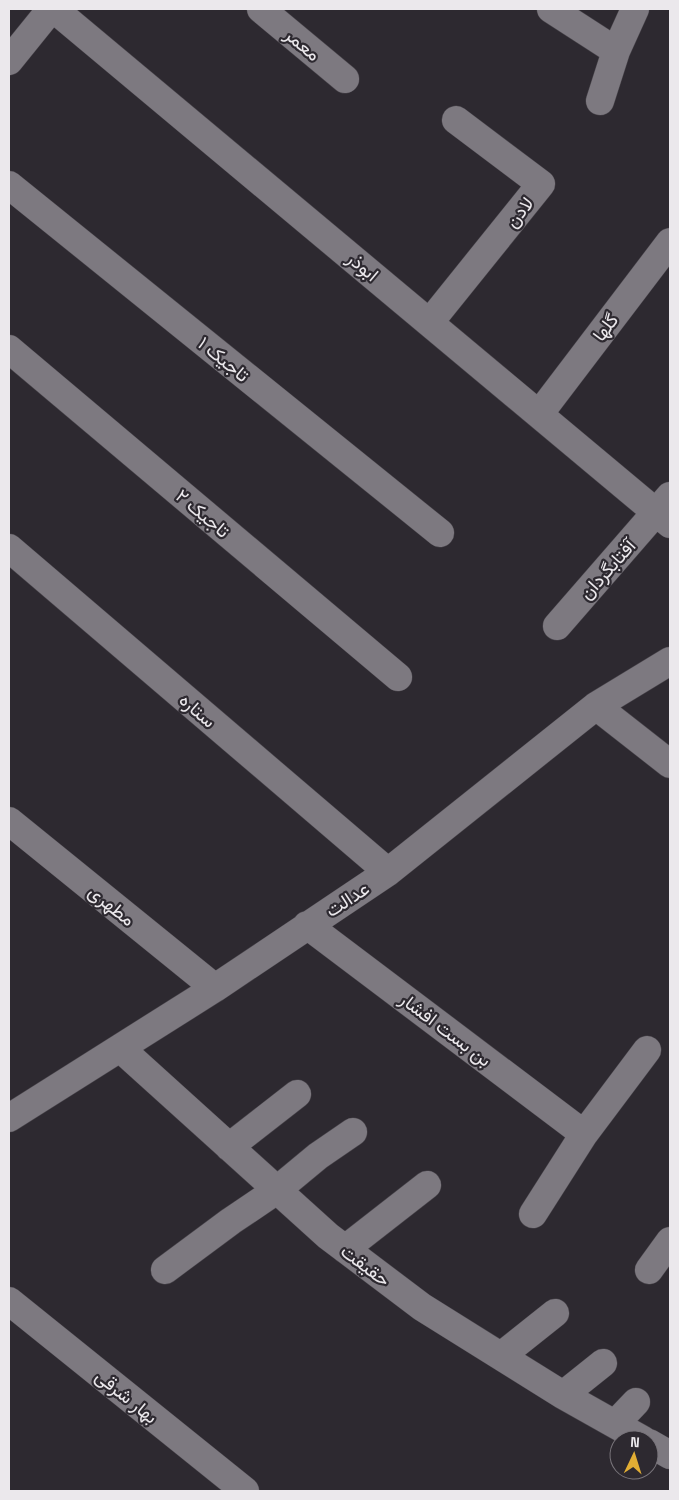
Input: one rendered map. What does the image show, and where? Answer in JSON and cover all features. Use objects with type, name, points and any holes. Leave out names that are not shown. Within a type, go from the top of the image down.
[{"type":"street","points":[[9,61],[52,9]]},
{"type":"street","name":"ابوذر","points":[[52,9],[540,413],[666,511]]},
{"type":"street","name":"معمر","points":[[261,9],[346,79]]},
{"type":"street","points":[[551,9],[616,51]]},
{"type":"street","points":[[600,101],[616,51],[635,9]]},
{"type":"street","name":"لادن","points":[[430,322],[541,184],[456,120]]},
{"type":"street","name":"تاجیک ۱","points":[[9,185],[440,532]]},
{"type":"street","name":"گلها","points":[[540,413],[670,242]]},
{"type":"street","name":"تاجیک ۲","points":[[9,349],[398,678]]},
{"type":"street","name":"آفتابگردان","points":[[557,626],[666,511]]},
{"type":"street","name":"ستاره","points":[[9,548],[388,872]]},
{"type":"street","name":"عدالت","points":[[9,1118],[216,988],[388,872],[596,706],[670,661]]},
{"type":"street","points":[[596,706],[670,764]]},
{"type":"street","name":"مطهری","points":[[9,821],[216,988]]},
{"type":"street","name":"بن بست افشار","points":[[307,925],[584,1134]]},
{"type":"street","name":"حقیقت","points":[[120,1048],[345,1249],[422,1307],[563,1395],[626,1430]]},
{"type":"street","points":[[533,1214],[584,1134],[646,1050]]},
{"type":"street","points":[[229,1147],[297,1094]]},
{"type":"street","points":[[165,1270],[230,1221],[277,1190],[318,1156],[353,1132]]},
{"type":"street","points":[[345,1249],[428,1186]]},
{"type":"street","points":[[649,1270],[670,1241]]},
{"type":"street","name":"بهار شرقی","points":[[9,1302],[245,1491]]},
{"type":"street","points":[[501,1356],[556,1313]]},
{"type":"street","points":[[563,1395],[602,1364]]},
{"type":"street","points":[[615,1424],[636,1402]]},
{"type":"street","points":[[659,1449],[670,1455]]}]
